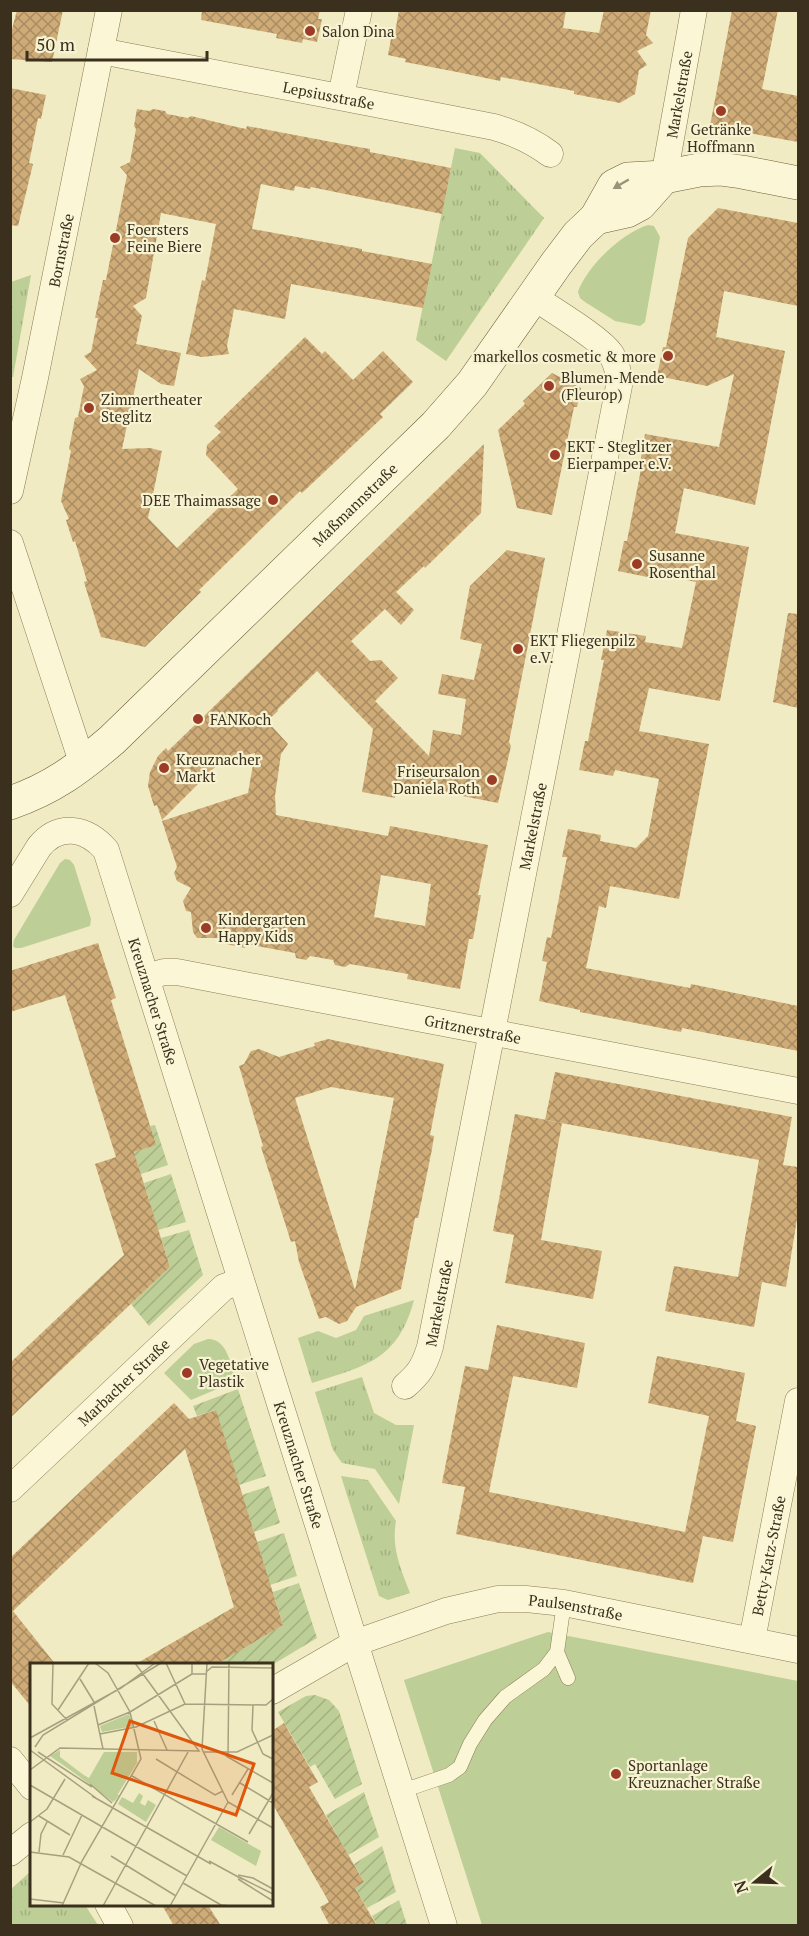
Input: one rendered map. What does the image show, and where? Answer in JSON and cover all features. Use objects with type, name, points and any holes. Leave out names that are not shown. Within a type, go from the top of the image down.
[{"type":"street","name":"Bornstraße","points":[[10,491],[21,400],[109,10]]},
{"type":"street","points":[[341,96],[359,10]]},
{"type":"street","name":"Markelstraße","points":[[664,177],[694,10]]},
{"type":"street","name":"Lepsiusstraße","points":[[101,51],[494,127],[517,134],[550,154]]},
{"type":"street","points":[[664,177],[693,171],[720,169],[798,183]]},
{"type":"street","name":"Maßmannstraße","points":[[10,803],[57,782],[83,765],[112,740],[436,424],[472,384],[578,236],[596,218],[627,211],[640,204],[664,177]]},
{"type":"street","name":"Markelstraße","points":[[405,1386],[418,1375],[430,1347],[619,386],[617,370],[606,348],[534,297]]},
{"type":"street","points":[[10,543],[17,585],[83,765]]},
{"type":"street","name":"Kreuznacher Straße","points":[[10,894],[39,847],[48,838],[67,831],[81,831],[94,837],[106,850],[112,864],[444,1926]]},
{"type":"street","name":"Gritznerstraße","points":[[147,977],[164,972],[177,972],[798,1091]]},
{"type":"street","name":"Marbacher Straße","points":[[10,1489],[224,1287],[242,1281]]},
{"type":"street","name":"Betty-Katz-Straße","points":[[752,1640],[798,1401]]},
{"type":"street","name":"Paulsenstraße","points":[[273,1690],[355,1643],[446,1611],[482,1602],[526,1599],[564,1603],[798,1650]]},
{"type":"street","points":[[10,1761],[30,1785]]},
{"type":"street","points":[[10,1852],[30,1837]]},
{"type":"street","points":[[109,1906],[120,1926]]},
{"type":"lane","points":[[402,1791],[449,1775],[460,1767],[470,1744],[485,1720],[505,1697],[544,1669],[557,1652],[564,1603]]},
{"type":"lane","points":[[557,1652],[568,1678]]},
{"type":"green space","points":[[455,148],[480,153],[544,218],[446,361],[416,340]]},
{"type":"green space","points":[[648,225],[654,226],[660,237],[645,322],[640,326],[615,321],[585,302],[580,298],[578,292],[597,261],[627,235]]},
{"type":"green space","points":[[31,275],[13,377],[11,377],[11,282]]},
{"type":"green space","points":[[65,859],[70,860],[74,865],[91,919],[90,926],[15,948],[14,940],[60,863]]},
{"type":"green space","points":[[155,1125],[168,1165],[141,1174],[134,1152],[155,1145],[150,1126]]},
{"type":"green space","points":[[171,1174],[186,1222],[158,1230],[144,1183]]},
{"type":"green space","points":[[189,1230],[203,1275],[149,1326],[131,1304],[170,1267],[161,1238]]},
{"type":"green space","points":[[414,1300],[399,1336],[377,1358],[364,1365],[312,1383],[298,1338],[318,1331],[336,1338],[356,1330],[364,1316]]},
{"type":"green space","points":[[208,1339],[220,1343],[228,1354],[236,1381],[191,1400],[164,1373],[194,1344]]},
{"type":"green space","points":[[362,1377],[374,1413],[396,1425],[414,1425],[399,1504],[375,1469],[342,1463],[333,1450],[315,1392]]},
{"type":"green space","points":[[238,1389],[266,1476],[239,1485],[215,1410],[197,1416],[193,1406]]},
{"type":"green space","points":[[341,1476],[368,1480],[396,1521],[396,1549],[410,1593],[388,1600],[379,1596]]},
{"type":"green space","points":[[269,1486],[280,1523],[254,1532],[242,1495]]},
{"type":"green space","points":[[284,1533],[297,1576],[270,1585],[257,1542]]},
{"type":"green space","points":[[299,1583],[317,1638],[273,1664],[217,1663],[283,1625],[273,1592]]},
{"type":"green space","name":"Sportanlage Kreuznacher Straße","points":[[548,1632],[798,1681],[798,1925],[482,1925],[404,1680]]},
{"type":"green space","points":[[315,1695],[329,1700],[339,1711],[362,1784],[335,1799],[315,1764],[310,1767],[278,1712],[306,1696]]},
{"type":"green space","points":[[364,1792],[379,1837],[348,1855],[326,1815]]},
{"type":"green space","points":[[382,1846],[396,1892],[367,1908],[355,1888],[364,1882],[354,1864]]},
{"type":"green space","points":[[30,1872],[30,1906],[86,1906],[98,1925],[11,1925],[11,1889]]},
{"type":"green space","points":[[399,1900],[407,1925],[377,1925],[372,1916]]},
{"type":"building","points":[[17,10],[63,10],[52,62],[10,59],[10,37]]},
{"type":"building","points":[[202,10],[320,10],[318,19],[322,19],[317,42],[303,39],[302,43],[276,38],[277,34],[201,20]]},
{"type":"building","points":[[399,10],[566,10],[563,28],[599,33],[604,10],[651,10],[646,35],[653,43],[637,51],[647,65],[639,70],[635,94],[620,103],[574,94],[574,91],[501,77],[500,81],[405,62],[406,59],[388,55]]},
{"type":"building","points":[[732,10],[778,10],[762,89],[798,96],[798,142],[710,126]]},
{"type":"building","points":[[10,88],[46,95],[41,119],[38,118],[29,163],[33,164],[18,226],[10,225]]},
{"type":"building","points":[[137,109],[165,111],[167,114],[188,118],[191,116],[246,129],[247,126],[370,149],[370,152],[451,168],[442,214],[311,187],[310,189],[295,186],[294,191],[261,184],[252,229],[432,264],[423,308],[291,284],[285,319],[234,309],[227,346],[229,354],[202,357],[186,354],[202,280],[205,281],[216,224],[161,213],[146,298],[133,306],[142,316],[136,344],[181,353],[174,386],[161,384],[139,369],[122,449],[150,448],[162,451],[148,518],[177,548],[238,489],[206,455],[207,445],[221,432],[214,426],[305,337],[322,354],[325,351],[353,380],[383,351],[413,382],[380,414],[383,417],[302,493],[300,491],[199,590],[201,592],[145,647],[101,637],[84,582],[87,581],[66,520],[69,519],[61,501],[75,418],[78,417],[84,386],[80,379],[97,370],[84,356],[91,352],[98,318],[95,318],[103,280],[106,280],[127,175],[120,167],[130,162]]},
{"type":"building","points":[[718,208],[798,223],[798,306],[724,291],[716,337],[785,351],[755,505],[684,488],[675,533],[749,547],[720,701],[649,688],[639,731],[709,744],[679,899],[610,886],[606,908],[599,906],[586,968],[690,988],[691,984],[798,1006],[798,1051],[682,1028],[681,1032],[580,1012],[580,1010],[539,1001],[547,962],[542,961],[547,937],[551,938],[567,857],[562,857],[568,829],[601,835],[600,841],[636,848],[648,836],[659,779],[615,770],[613,776],[579,770],[585,741],[588,741],[604,660],[601,660],[607,630],[646,636],[645,642],[682,648],[696,582],[658,574],[657,579],[618,571],[624,541],[627,541],[642,464],[640,463],[645,434],[719,447],[734,374],[707,386],[657,376],[663,347],[666,347],[688,238]]},
{"type":"building","points":[[552,373],[581,388],[577,407],[574,407],[552,515],[517,508],[498,430]]},
{"type":"building","points":[[484,444],[481,513],[425,568],[424,566],[396,592],[414,610],[401,625],[385,609],[351,641],[370,661],[381,660],[398,678],[375,701],[429,756],[433,730],[461,735],[466,699],[438,694],[442,674],[474,680],[482,644],[460,639],[470,586],[507,550],[545,558],[509,742],[511,746],[498,803],[397,783],[395,798],[362,792],[373,729],[317,671],[267,721],[288,744],[281,754],[275,796],[276,815],[388,836],[390,826],[488,845],[478,895],[481,895],[473,939],[469,939],[460,989],[407,979],[408,974],[350,964],[345,967],[335,965],[333,960],[310,956],[306,960],[296,958],[295,953],[246,944],[245,948],[221,943],[222,938],[197,938],[193,932],[191,912],[186,911],[183,901],[191,888],[177,881],[174,873],[177,867],[162,821],[248,793],[255,753],[221,761],[162,820],[157,805],[154,806],[148,786],[150,772],[158,756],[166,748],[168,751]],"holes":[[[381,875],[431,884],[425,926],[374,917]]]},
{"type":"building","points":[[788,613],[798,614],[798,708],[773,702]]},
{"type":"building","points":[[98,943],[116,998],[111,1000],[156,1145],[134,1152],[170,1267],[10,1418],[10,1363],[124,1255],[95,1164],[116,1157],[65,995],[10,1012],[10,971]]},
{"type":"building","points":[[328,1039],[444,1064],[430,1135],[434,1136],[432,1149],[401,1289],[356,1307],[347,1321],[339,1324],[326,1317],[319,1319],[299,1262],[295,1241],[291,1242],[261,1147],[263,1146],[239,1066],[244,1064],[251,1051],[259,1049],[279,1057],[315,1046],[314,1043]],"holes":[[[331,1087],[394,1098],[355,1290],[295,1098]]]},
{"type":"building","points":[[555,1072],[792,1117],[783,1165],[798,1167],[798,1213],[786,1287],[762,1282],[754,1327],[665,1311],[674,1266],[738,1277],[759,1160],[545,1120]]},
{"type":"building","points":[[515,1114],[562,1123],[541,1240],[602,1251],[593,1299],[505,1283],[514,1235],[493,1231]]},
{"type":"building","points":[[497,1325],[585,1343],[577,1388],[513,1376],[489,1492],[685,1532],[709,1416],[648,1403],[657,1356],[745,1373],[736,1421],[756,1426],[733,1542],[703,1536],[693,1583],[456,1534],[465,1487],[442,1483],[465,1366],[488,1370]]},
{"type":"building","points":[[174,1403],[189,1419],[216,1410],[283,1625],[218,1663],[137,1663],[234,1607],[185,1449],[13,1611],[54,1663],[30,1663],[30,1706],[10,1681],[10,1558]]},
{"type":"building","points":[[284,1723],[318,1782],[309,1787],[364,1882],[355,1888],[377,1926],[330,1926],[320,1907],[329,1902],[273,1805],[273,1730]]},
{"type":"building","points":[[163,1906],[209,1906],[221,1926],[174,1926]]},
{"type":"place","name":"Salon Dina","points":[[310,31]]},
{"type":"place","name":"Getränke Hoffmann","points":[[721,111]]},
{"type":"place","name":"Foersters Feine Biere","points":[[115,238]]},
{"type":"place","name":"markellos cosmetic & more","points":[[668,356]]},
{"type":"place","name":"Blumen-Mende (Fleurop)","points":[[549,386]]},
{"type":"place","name":"Zimmertheater Steglitz","points":[[89,408]]},
{"type":"place","name":"EKT - Steglitzer Eierpamper e.V.","points":[[555,455]]},
{"type":"place","name":"DEE Thaimassage","points":[[273,500]]},
{"type":"place","name":"Susanne Rosenthal","points":[[637,564]]},
{"type":"place","name":"EKT Fliegenpilz e.V.","points":[[518,649]]},
{"type":"place","name":"FANKoch","points":[[198,719]]},
{"type":"place","name":"Kreuznacher Markt","points":[[164,768]]},
{"type":"place","name":"Friseursalon Daniela Roth","points":[[492,780]]},
{"type":"place","name":"Kindergarten Happy Kids","points":[[206,928]]},
{"type":"place","name":"Vegetative Plastik","points":[[187,1373]]},
{"type":"place","name":"Sportanlage Kreuznacher Straße","points":[[616,1774]]}]
